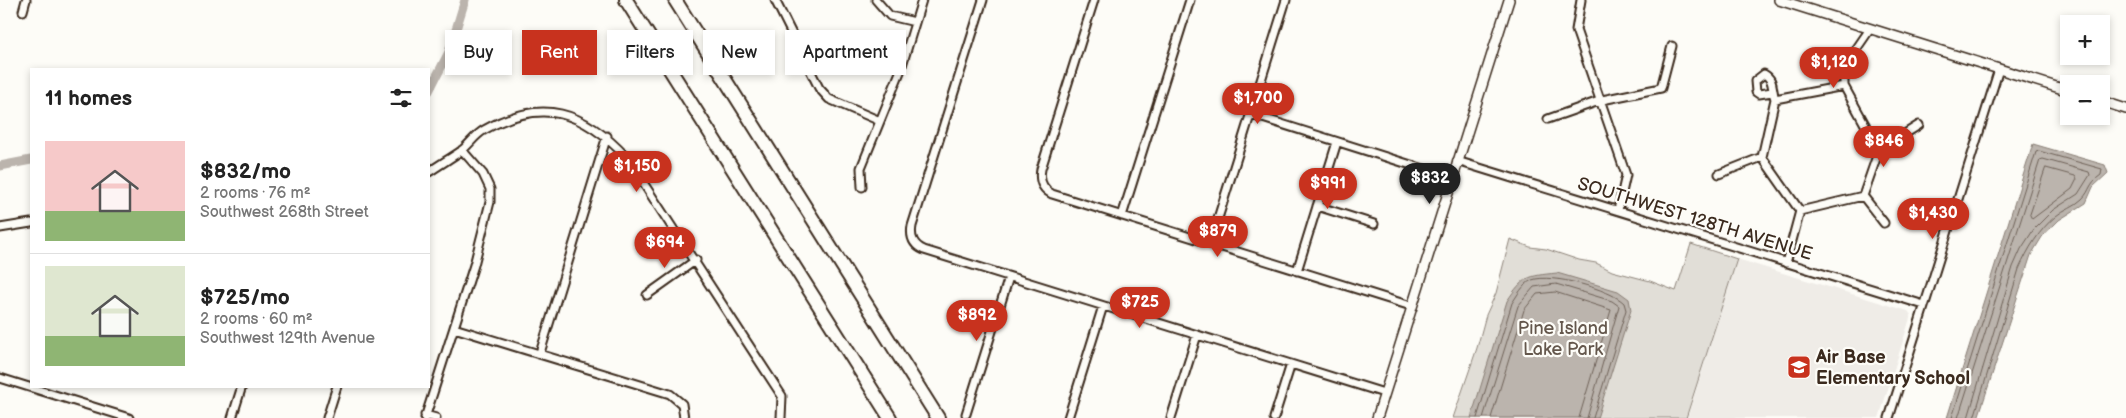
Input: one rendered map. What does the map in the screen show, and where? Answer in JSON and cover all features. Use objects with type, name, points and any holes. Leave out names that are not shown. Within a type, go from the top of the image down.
[{"type":"highway","points":[[626,0],[890,418]]},
{"type":"highway","points":[[675,0],[938,418]]},
{"type":"main road","points":[[1376,418],[1509,0]]},
{"type":"main road","points":[[1779,0],[2060,88]]},
{"type":"main road","points":[[2110,104],[2126,109]]},
{"type":"street","points":[[23,11],[26,0]]},
{"type":"street","points":[[775,0],[819,88],[828,99],[880,120]]},
{"type":"street","points":[[876,0],[890,16],[915,22]]},
{"type":"street","points":[[862,187],[861,168],[900,72],[922,0]]},
{"type":"street","points":[[983,0],[912,226],[913,242],[924,250],[1384,393]]},
{"type":"street","points":[[1094,0],[1041,169],[1042,185],[1052,194],[1411,306]]},
{"type":"street","points":[[1122,216],[1190,0]]},
{"type":"street","points":[[1210,244],[1286,0]]},
{"type":"street","points":[[1581,0],[1576,30],[1602,100],[1626,175],[1618,210]]},
{"type":"street","points":[[1870,29],[1844,67],[1844,86],[1879,150]]},
{"type":"street","points":[[1548,119],[1602,100],[1661,88],[1672,46]]},
{"type":"street","points":[[1889,418],[1999,69]]},
{"type":"street","points":[[1800,211],[1762,157],[1773,96],[1844,86]]},
{"type":"street","points":[[430,171],[462,150],[482,131],[509,118],[543,111],[573,116],[607,136],[627,158],[696,260],[782,396],[781,418]]},
{"type":"street","points":[[1250,114],[1426,170]]},
{"type":"street","points":[[1863,196],[1879,150],[1919,125]]},
{"type":"street","points":[[540,353],[607,136]]},
{"type":"street","points":[[1297,271],[1337,142]]},
{"type":"street","points":[[436,418],[425,416],[454,328],[490,202],[490,189],[483,174],[462,150]]},
{"type":"street","points":[[1719,174],[1762,157]]},
{"type":"street","name":"SOUTHWEST 128TH AVENUE","points":[[1457,160],[1924,305]]},
{"type":"street","points":[[1800,211],[1863,196]]},
{"type":"street","points":[[1863,196],[1884,223]]},
{"type":"street","points":[[1317,206],[1374,224]]},
{"type":"street","points":[[1786,263],[1800,211]]},
{"type":"street","points":[[0,228],[30,223]]},
{"type":"street","points":[[647,295],[696,260]]},
{"type":"street","points":[[966,414],[1009,277]]},
{"type":"street","points":[[1068,418],[1103,306]]},
{"type":"street","points":[[454,328],[670,394],[682,404],[684,418]]},
{"type":"street","points":[[1171,418],[1197,335]]},
{"type":"street","points":[[1274,418],[1291,364]]},
{"type":"street","points":[[0,378],[30,387]]},
{"type":"street","points":[[32,388],[129,418]]},
{"type":"street","points":[[232,418],[241,388]]},
{"type":"street","points":[[327,418],[335,388]]},
{"type":"shaded area","name":"Air Base Elementary School","points":[[1737,259],[1908,311],[1911,315],[1879,418],[1687,418]]},
{"type":"green space","name":"Pine Island Lake Park","points":[[1510,239],[1530,247],[1546,249],[1579,260],[1596,263],[1612,271],[1650,281],[1676,291],[1691,244],[1737,259],[1686,418],[1453,418],[1486,315],[1496,293]]},
{"type":"water","points":[[2033,144],[2105,165],[2108,173],[2093,187],[2086,203],[2059,220],[2042,237],[2031,255],[1978,418],[1947,418]]},
{"type":"water","points":[[1557,273],[1618,291],[1629,299],[1631,310],[1597,418],[1471,418],[1507,301],[1518,286],[1527,279],[1539,275]]},
{"type":"waterway","points":[[430,89],[449,52],[465,0]]},
{"type":"waterway","points":[[0,166],[30,160]]},
{"type":"place","name":"Air Base Elementary School","points":[[1799,367]]}]
